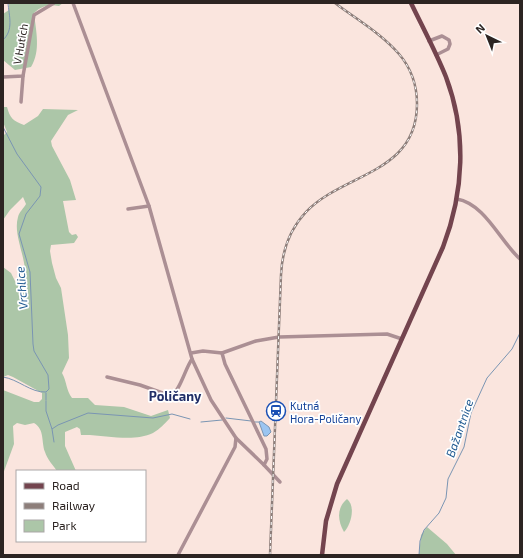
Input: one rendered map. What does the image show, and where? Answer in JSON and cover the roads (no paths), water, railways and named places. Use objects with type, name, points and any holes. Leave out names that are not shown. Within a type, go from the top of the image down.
[{"type":"main road","points":[[322,555],[326,520],[337,484],[443,247],[457,199],[461,169],[459,128],[451,91],[436,55],[411,3]]},
{"type":"street","name":"V Hutích","points":[[20,102],[34,15],[54,3]]},
{"type":"street","points":[[73,3],[149,206],[192,359],[211,400],[236,438],[280,482]]},
{"type":"street","points":[[429,41],[443,36],[449,40],[449,48],[436,55]]},
{"type":"street","name":"V Hutích","points":[[3,77],[23,76]]},
{"type":"street","points":[[457,199],[468,203],[480,211],[506,245],[520,259]]},
{"type":"street","points":[[128,209],[149,206]]},
{"type":"street","points":[[191,353],[203,351],[222,353],[256,341],[279,337],[387,334],[402,339]]},
{"type":"street","points":[[222,353],[222,358],[266,448],[267,459],[264,465]]},
{"type":"street","points":[[107,377],[137,384],[171,396],[178,388],[185,369],[192,359]]},
{"type":"street","points":[[178,555],[235,447],[236,438]]},
{"type":"water","points":[[261,421],[269,427],[271,432],[267,436],[264,436],[259,422]]},
{"type":"waterway","name":"Vrchlice","points":[[3,40],[9,32],[10,27],[8,3]]},
{"type":"waterway","name":"Vrchlice","points":[[3,127],[17,154],[41,187],[40,196],[26,214],[19,234],[30,272],[34,351],[48,375],[49,389],[46,392],[40,392],[14,380],[3,377]]},
{"type":"waterway","name":"Bažantnice","points":[[419,555],[420,541],[424,530],[439,513],[446,498],[448,479],[464,447],[471,413],[487,378],[512,349],[520,333]]},
{"type":"waterway","points":[[46,393],[46,400]]},
{"type":"waterway","points":[[46,401],[46,411],[52,429],[58,425],[88,413],[153,418],[172,414],[190,419]]},
{"type":"waterway","points":[[226,418],[251,421]]},
{"type":"waterway","points":[[201,422],[222,420]]},
{"type":"waterway","points":[[254,422],[259,422]]},
{"type":"waterway","points":[[52,429],[54,442]]},
{"type":"railway","points":[[270,555],[281,275],[285,250],[295,226],[306,212],[321,199],[375,170],[392,159],[405,145],[414,127],[417,104],[416,91],[410,71],[399,54],[377,33],[335,3]]},
{"type":"place","name":"Kutná Hora-Poličany","points":[[276,411]]},
{"type":"district","name":"Poličany","points":[[175,396]]}]
